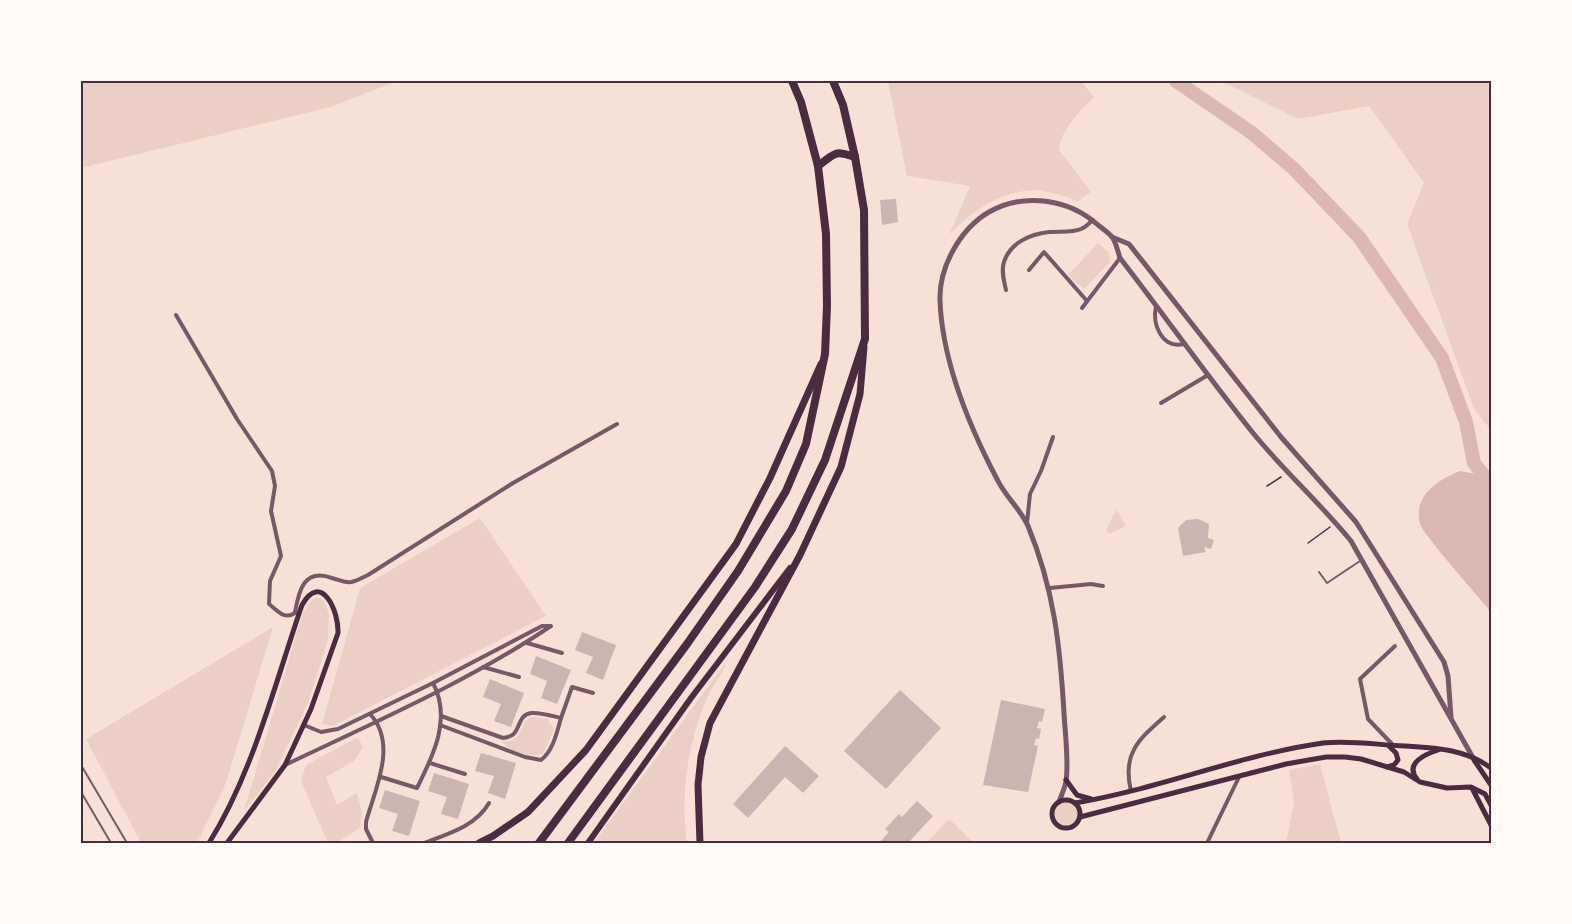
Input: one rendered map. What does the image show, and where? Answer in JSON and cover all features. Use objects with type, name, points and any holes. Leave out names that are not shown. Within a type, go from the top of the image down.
[{"type":"highway","points":[[538,843],[732,580],[786,491],[806,444],[825,354],[826,234],[818,166],[801,102],[792,81]]},
{"type":"highway","points":[[700,843],[698,785],[701,757],[710,723],[800,555],[841,467],[860,394],[865,339],[864,210],[843,105],[833,81]]},
{"type":"highway","points":[[818,166],[832,154],[839,152],[855,157]]},
{"type":"highway","points":[[568,843],[755,588],[792,529],[825,460],[865,339]]},
{"type":"highway","points":[[479,843],[528,812],[586,750],[736,544],[770,478],[825,354]]},
{"type":"main road","points":[[588,843],[691,698],[800,555]]},
{"type":"main road","points":[[209,843],[229,809],[250,757],[302,605],[306,598],[315,593],[324,594],[331,600],[338,621],[333,651],[304,725],[285,765],[227,843]]},
{"type":"main road","points":[[1075,803],[1080,810],[1080,818],[1075,825],[1058,826],[1052,814],[1059,802],[1067,800],[1075,803],[1095,800],[1283,750],[1315,745],[1366,742],[1442,748],[1472,756],[1491,768]]},
{"type":"main road","points":[[1385,767],[1395,765],[1398,759],[1391,745]]},
{"type":"main road","points":[[1420,782],[1414,776],[1413,771],[1417,760],[1423,755],[1442,748]]},
{"type":"main road","points":[[1472,756],[1491,785]]},
{"type":"main road","points":[[1080,818],[1286,764],[1345,757],[1361,759],[1404,772],[1420,782],[1447,788],[1471,787],[1485,794],[1491,805]]},
{"type":"main road","points":[[1066,780],[1077,795],[1095,800]]},
{"type":"main road","points":[[1471,787],[1491,825]]},
{"type":"street","points":[[1059,802],[1066,780],[1060,655],[1050,588],[1027,524],[999,483],[972,428],[945,339],[940,298],[946,266],[957,242],[988,212],[1010,203],[1039,199],[1065,205],[1093,220],[1112,237],[1129,244],[1274,429],[1356,522],[1444,662],[1448,676],[1451,720]]},
{"type":"street","points":[[1006,290],[1004,262],[1011,248],[1021,240],[1036,234],[1075,231],[1093,220]]},
{"type":"street","points":[[1112,237],[1120,258],[1209,375],[1287,473],[1351,541],[1472,756]]},
{"type":"street","points":[[1029,270],[1044,252],[1087,301]]},
{"type":"street","points":[[1082,308],[1120,258]]},
{"type":"street","points":[[1156,305],[1154,315],[1157,330],[1165,341],[1178,346],[1185,344]]},
{"type":"street","points":[[176,315],[237,419],[272,471],[275,486],[271,511],[281,556],[270,581],[269,604],[283,616],[290,616],[302,605]]},
{"type":"street","points":[[1161,404],[1209,375]]},
{"type":"street","points":[[295,612],[304,582],[316,575],[330,577],[343,583],[353,582],[368,575],[513,483],[618,424]]},
{"type":"street","points":[[1027,524],[1030,494],[1053,437]]},
{"type":"street","points":[[1050,588],[1091,584],[1103,586]]},
{"type":"street","points":[[285,765],[437,691],[526,643],[551,626],[542,626],[433,683],[332,731],[321,732],[304,725]]},
{"type":"street","points":[[526,643],[562,653]]},
{"type":"street","points":[[1391,745],[1368,719],[1360,679],[1395,646]]},
{"type":"street","points":[[482,667],[519,677]]},
{"type":"street","points":[[381,777],[417,788],[436,750],[440,724],[440,697],[433,683]]},
{"type":"street","points":[[440,724],[525,757],[541,760],[555,739],[572,687],[593,693]]},
{"type":"street","points":[[441,716],[503,738],[515,734],[523,717],[528,713],[561,718]]},
{"type":"street","points":[[370,714],[376,720],[382,738],[383,753],[381,777],[366,822],[366,829],[373,843]]},
{"type":"street","points":[[1131,791],[1128,777],[1131,753],[1144,736],[1164,717]]},
{"type":"street","points":[[430,763],[465,774]]},
{"type":"street","points":[[1208,841],[1239,777]]},
{"type":"street","points":[[424,843],[482,815],[489,803]]},
{"type":"lane","points":[[1319,572],[1327,583],[1361,560]]},
{"type":"lane","points":[[81,765],[127,843]]},
{"type":"lane","points":[[81,792],[111,843]]},
{"type":"path","points":[[1267,486],[1287,473]]},
{"type":"path","points":[[1308,543],[1336,523]]},
{"type":"shaded area","points":[[81,81],[397,81],[331,107],[81,168]]},
{"type":"shaded area","points":[[888,81],[1081,81],[1094,97],[1067,127],[1059,150],[1091,192],[1078,201],[1042,191],[1016,193],[979,209],[949,235],[970,186],[907,176]]},
{"type":"shaded area","points":[[1221,81],[1491,81],[1491,430],[1474,409],[1407,224],[1424,183],[1369,106],[1298,119]]},
{"type":"shaded area","points":[[1098,243],[1109,253],[1110,262],[1084,289],[1068,275]]},
{"type":"shaded area","points":[[1460,471],[1491,477],[1491,615],[1420,524],[1420,505],[1429,490],[1443,479]]},
{"type":"shaded area","points":[[1117,510],[1126,526],[1109,534],[1106,531]]},
{"type":"shaded area","points":[[480,518],[546,616],[333,726],[322,724],[360,588]]},
{"type":"shaded area","points":[[316,597],[324,600],[329,614],[328,640],[308,703],[276,770],[244,811],[302,615],[309,603]]},
{"type":"shaded area","points":[[273,627],[226,783],[198,841],[141,843],[86,739]]},
{"type":"shaded area","points":[[726,662],[700,715],[690,751],[684,806],[687,843],[594,843]]},
{"type":"shaded area","points":[[531,717],[548,719],[554,730],[543,754],[520,753],[510,749],[501,741],[514,739],[525,721]]},
{"type":"shaded area","points":[[358,737],[363,747],[354,761],[326,777],[337,805],[357,793],[362,813],[360,828],[336,843],[328,843],[301,781],[306,765]]},
{"type":"shaded area","points":[[1320,764],[1341,843],[1286,843],[1294,802],[1289,770]]},
{"type":"shaded area","points":[[1067,802],[1076,805],[1079,814],[1076,823],[1067,826],[1058,823],[1055,814],[1058,805]]},
{"type":"shaded area","points":[[949,819],[974,843],[926,843]]},
{"type":"building","points":[[896,199],[898,222],[882,225],[880,200]]},
{"type":"building","points":[[1198,519],[1209,524],[1208,538],[1214,540],[1211,549],[1204,547],[1206,552],[1183,556],[1178,528],[1186,520]]},
{"type":"building","points":[[582,632],[616,645],[603,680],[586,673],[593,657],[575,650]]},
{"type":"building","points":[[536,656],[571,670],[557,704],[541,698],[547,681],[530,674]]},
{"type":"building","points":[[490,679],[524,693],[511,727],[494,721],[501,704],[483,697]]},
{"type":"building","points":[[900,690],[941,728],[886,789],[844,751]]},
{"type":"building","points":[[1001,700],[1045,709],[1042,722],[1039,721],[1037,728],[1041,729],[1039,739],[1036,738],[1034,745],[1038,746],[1028,792],[983,785]]},
{"type":"building","points":[[785,746],[819,776],[803,793],[785,777],[748,818],[733,804]]},
{"type":"building","points":[[481,753],[516,763],[505,799],[488,793],[494,776],[475,771]]},
{"type":"building","points":[[434,773],[469,784],[458,819],[441,814],[447,797],[428,791]]},
{"type":"building","points":[[385,790],[420,801],[409,836],[392,831],[398,814],[379,808]]},
{"type":"building","points":[[917,801],[933,816],[908,843],[879,843],[889,832],[885,829],[899,814],[902,817]]},
{"type":"waterway","points":[[1176,81],[1252,133],[1294,169],[1359,237],[1442,358],[1466,422],[1474,463],[1491,485]]}]
